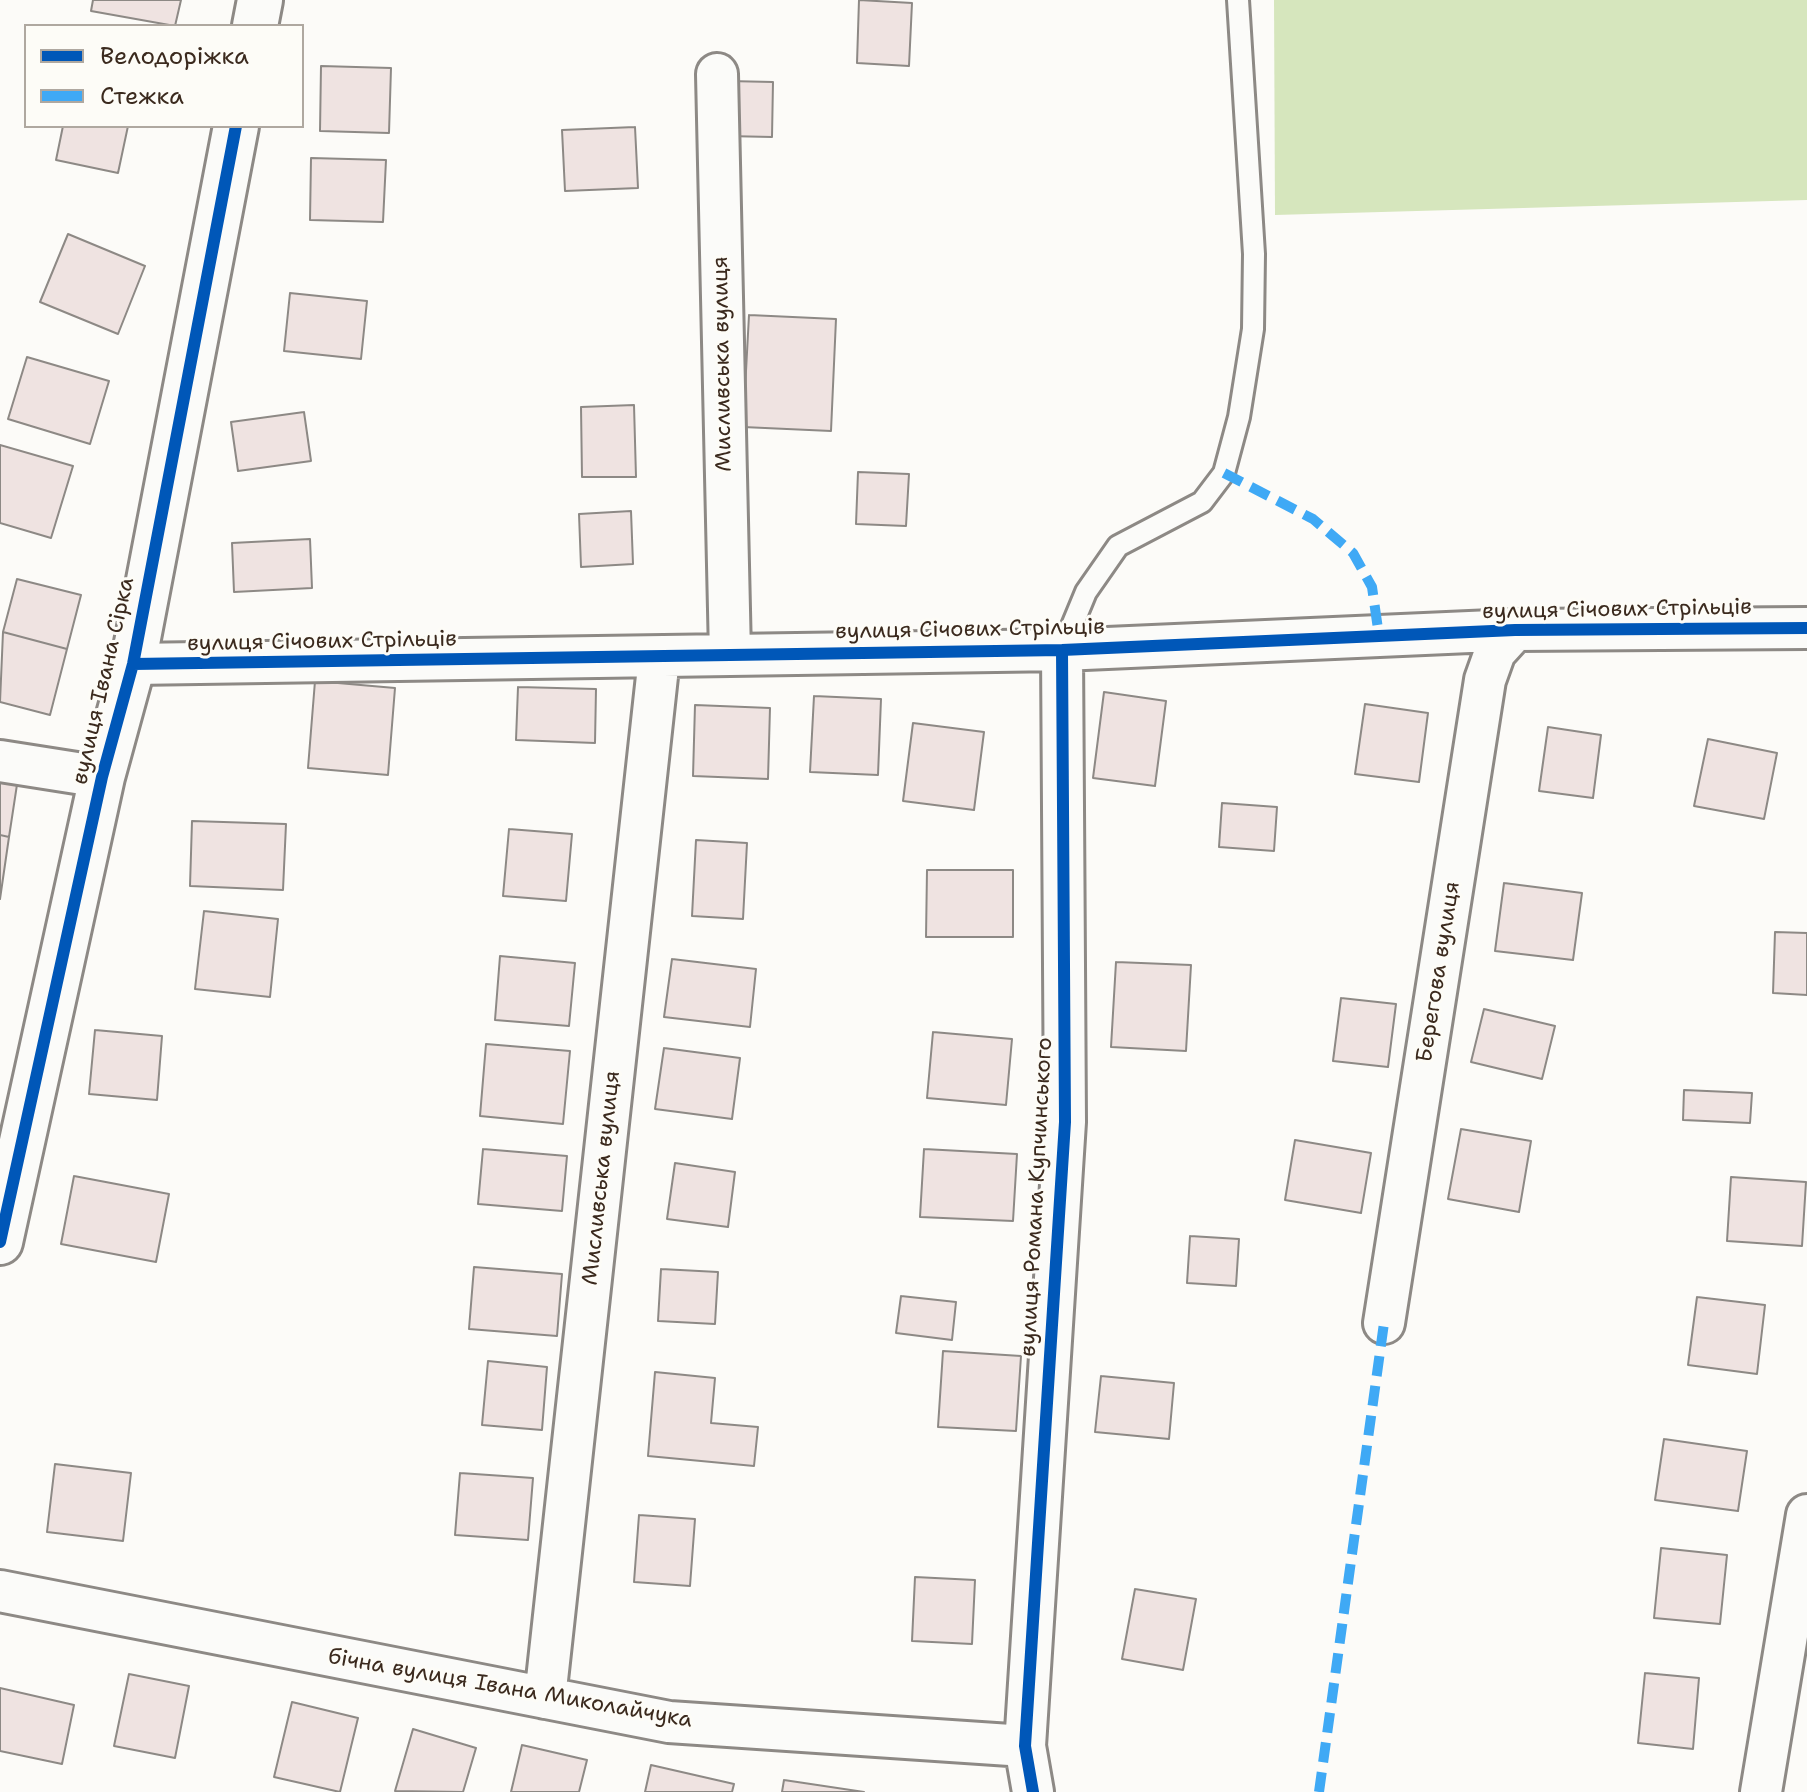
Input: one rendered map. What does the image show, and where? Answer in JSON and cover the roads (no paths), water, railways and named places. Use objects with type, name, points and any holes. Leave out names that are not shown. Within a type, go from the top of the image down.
[{"type":"street","points":[[255,24],[260,0]]},
{"type":"street","name":"Мисливська вулиця","points":[[717,74],[730,654]]},
{"type":"street","name":"вулиця Івана Сірка","points":[[0,1242],[102,777],[133,664],[236,128]]},
{"type":"street","name":"вулиця Січових Стрільців","points":[[133,664],[1062,650],[1515,630],[1807,628]]},
{"type":"street","name":"Берегова вулиця","points":[[1384,1323],[1485,680],[1495,652],[1515,630]]},
{"type":"street","name":"вулиця Романа Купчинського","points":[[1033,1792],[1025,1746],[1065,1122],[1062,650]]},
{"type":"street","name":"Мисливська вулиця","points":[[545,1698],[659,658]]},
{"type":"street","points":[[0,761],[102,777]]},
{"type":"street","points":[[1761,1792],[1807,1515]]},
{"type":"street","name":"бічна вулиця Івана Миколайчука","points":[[0,1591],[669,1722],[1025,1746]]},
{"type":"lane","points":[[1062,650],[1086,592],[1118,546],[1202,502],[1224,473],[1239,417],[1253,329],[1254,254],[1238,0]]}]
